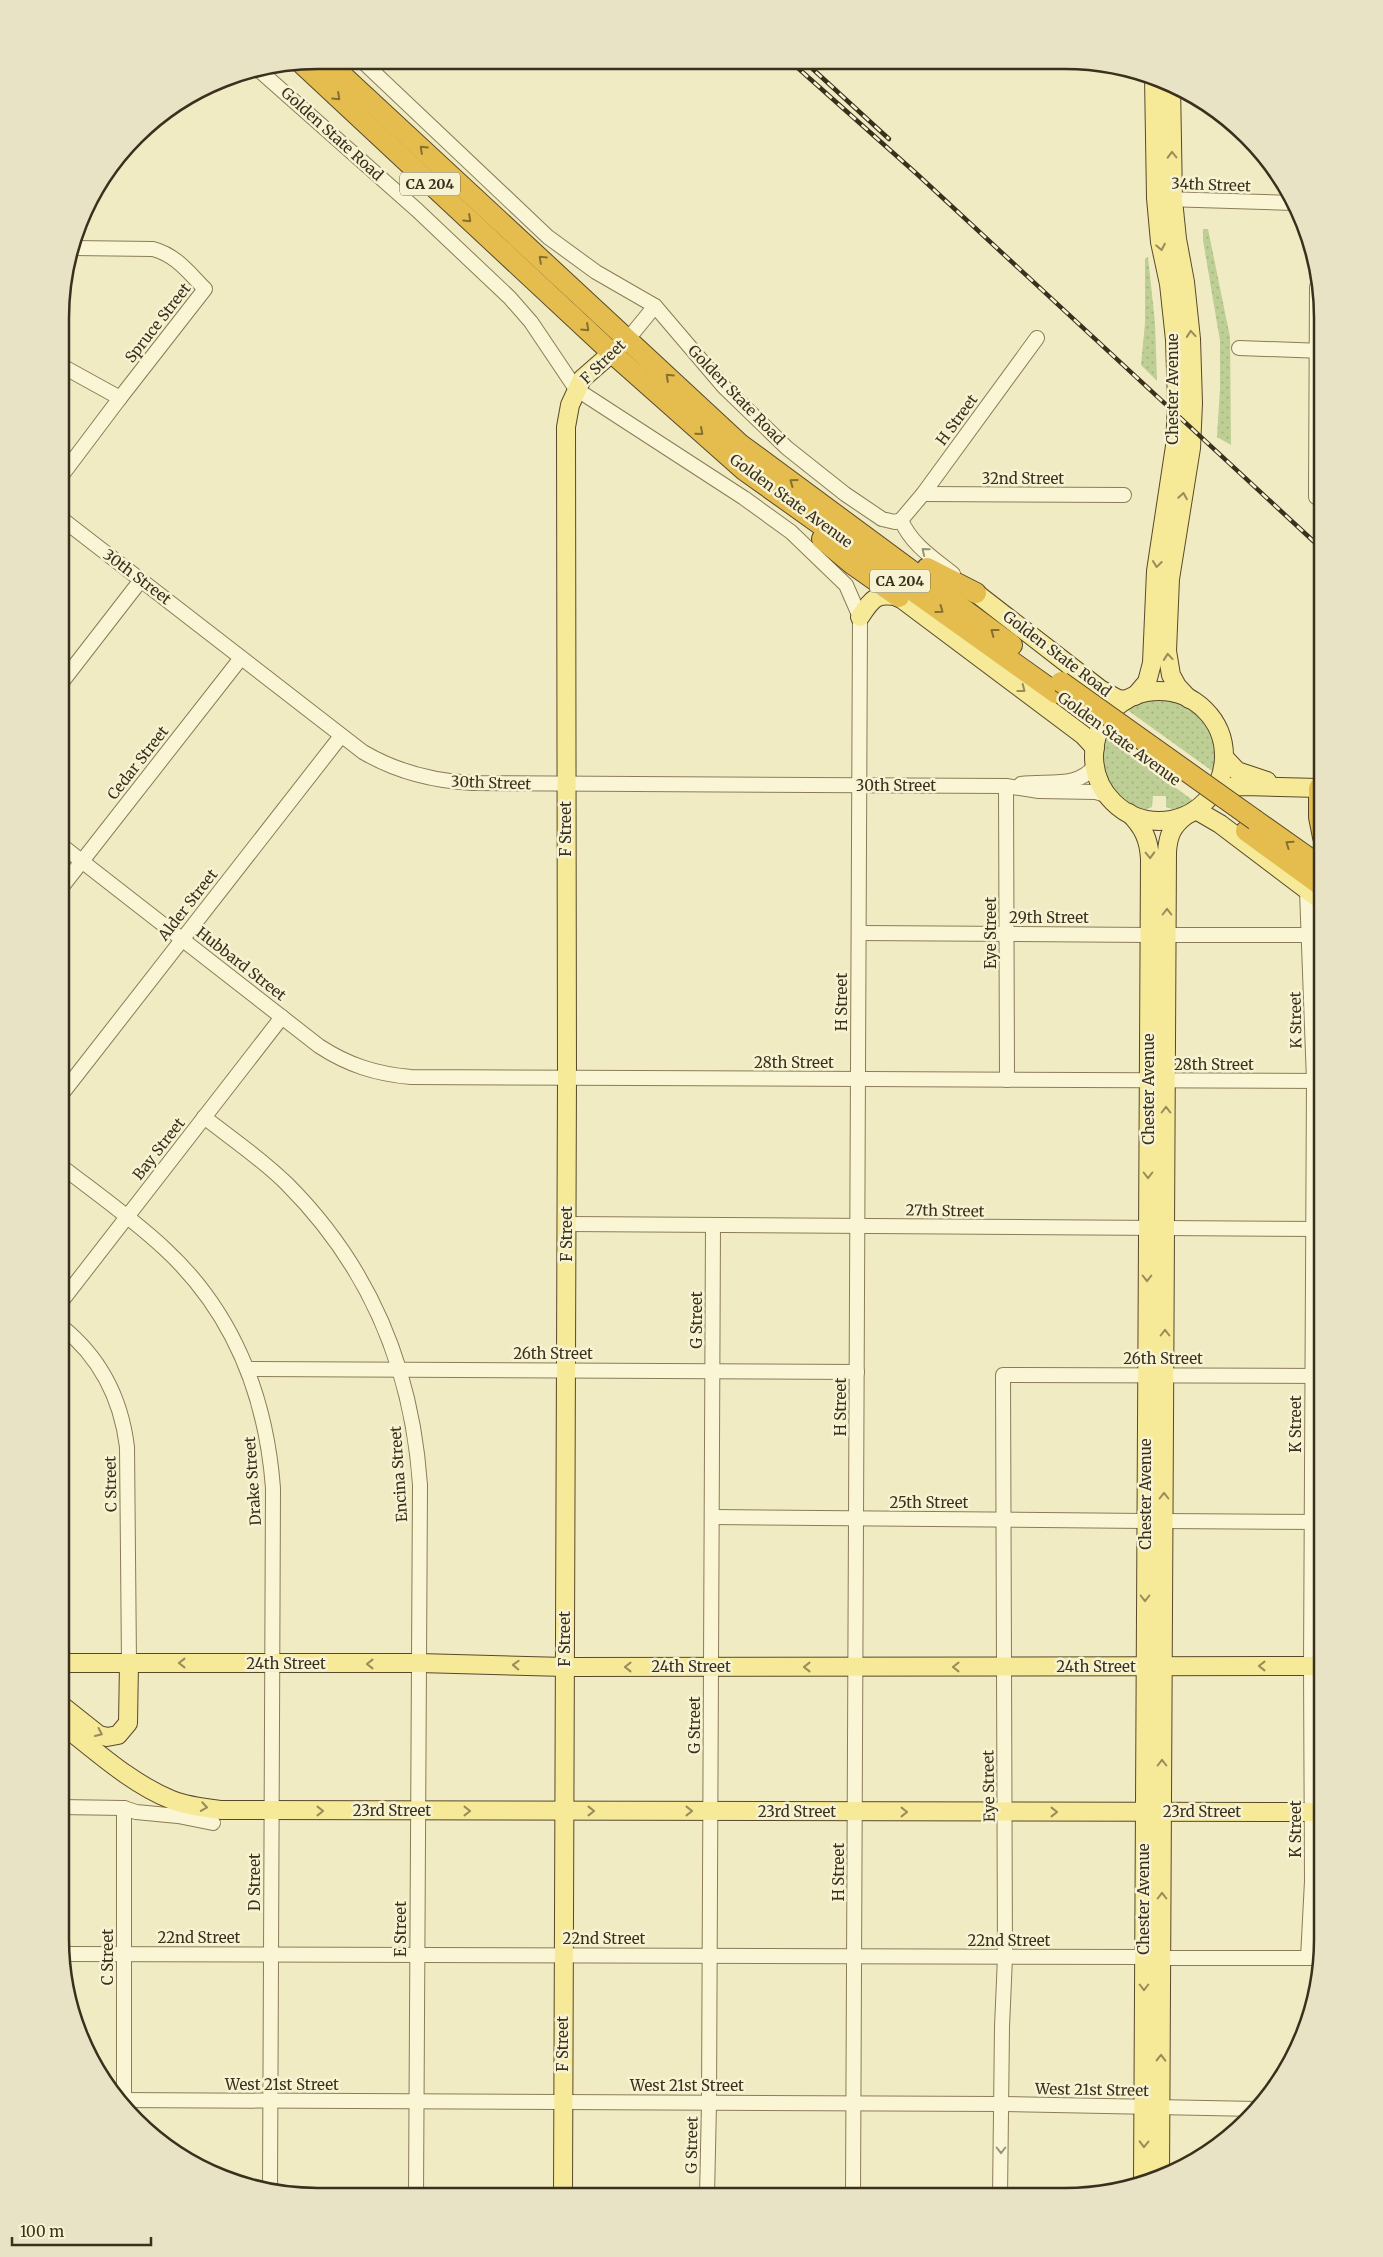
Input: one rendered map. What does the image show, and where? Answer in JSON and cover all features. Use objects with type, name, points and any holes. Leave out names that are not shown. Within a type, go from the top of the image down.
[{"type":"highway","name":"Golden State Avenue","points":[[307,69],[612,352],[744,470],[1059,688],[1250,826],[1314,863]]},
{"type":"highway","name":"Golden State Avenue","points":[[336,69],[740,444],[832,510],[1059,688]]},
{"type":"highway","points":[[744,470],[852,564],[898,597]]},
{"type":"highway","points":[[832,510],[942,577],[976,593]]},
{"type":"highway","name":"Golden State Avenue","points":[[1250,826],[1314,888]]},
{"type":"main road","name":"Chester Avenue","points":[[1155,86],[1164,199],[1176,240],[1185,282],[1191,339],[1193,403],[1191,448],[1170,579],[1167,651],[1171,675],[1177,686],[1189,699]]},
{"type":"main road","name":"Chester Avenue","points":[[1131,698],[1146,682],[1152,663],[1156,571],[1175,446],[1175,340],[1169,284],[1160,242],[1171,92]]},
{"type":"main road","name":"F Street","points":[[563,2188],[568,1078],[566,427],[570,405],[582,379],[628,339]]},
{"type":"main road","name":"Golden State Road","points":[[976,593],[1100,689],[1118,699],[1131,698]]},
{"type":"main road","points":[[860,617],[872,600],[884,594],[898,597],[1083,734],[1095,756],[1100,782],[1109,796],[1129,813],[1140,818],[1162,821],[1190,813],[1216,788],[1222,773],[1224,757],[1221,738],[1214,720],[1207,712],[1189,699],[1163,692],[1131,698],[1108,716],[1100,731],[1095,756]]},
{"type":"main road","points":[[1224,757],[1237,771],[1289,787]]},
{"type":"main road","points":[[1216,788],[1314,788]]},
{"type":"main road","name":"Chester Avenue","points":[[1129,813],[1139,823],[1149,844],[1149,1081],[1164,1375],[1162,1666],[1144,1957],[1152,2107],[1159,2169]]},
{"type":"main road","name":"Chester Avenue","points":[[1144,2175],[1152,2107],[1162,1958],[1145,1666],[1147,1375],[1166,1081],[1168,842],[1173,828],[1190,813]]},
{"type":"main road","points":[[1190,813],[1220,824],[1314,888]]},
{"type":"main road","points":[[1146,1522],[1156,1570],[1163,1579]]},
{"type":"main road","name":"24th Street","points":[[69,1663],[419,1663],[565,1667],[1314,1666]]},
{"type":"main road","points":[[69,1711],[99,1735],[107,1737],[118,1735],[128,1723],[129,1663]]},
{"type":"main road","points":[[69,1730],[129,1775],[157,1793],[174,1800],[221,1810],[271,1811]]},
{"type":"main road","name":"23rd Street","points":[[271,1811],[1314,1812]]},
{"type":"street","name":"Golden State Road","points":[[371,69],[548,237],[596,272],[656,306],[724,387],[787,448],[845,494],[882,519],[895,522],[901,520],[906,533],[916,544],[976,593]]},
{"type":"street","name":"Golden State Road","points":[[264,75],[417,210],[510,298],[531,322],[576,389],[744,498],[792,532],[846,585],[860,617]]},
{"type":"street","name":"34th Street","points":[[1164,199],[1286,203]]},
{"type":"street","name":"Spruce Street","points":[[69,466],[205,289],[173,257],[164,252],[153,249],[79,248]]},
{"type":"street","name":"F Street","points":[[628,339],[656,306]]},
{"type":"street","name":"H Street","points":[[901,520],[923,494],[1037,338]]},
{"type":"street","points":[[1239,348],[1314,351]]},
{"type":"street","points":[[69,370],[120,398]]},
{"type":"street","name":"32nd Street","points":[[923,494],[1124,496]]},
{"type":"street","name":"30th Street","points":[[69,524],[341,736],[380,762],[422,777],[472,783],[566,785],[1006,786],[1040,781],[1079,780],[1090,772],[1095,756]]},
{"type":"street","points":[[69,673],[141,580]]},
{"type":"street","name":"H Street","points":[[853,2188],[860,617]]},
{"type":"street","name":"Cedar Street","points":[[69,878],[241,658]]},
{"type":"street","name":"Alder Street","points":[[69,1085],[341,736]]},
{"type":"street","name":"30th Street","points":[[1006,786],[1040,791],[1096,792],[1109,796]]},
{"type":"street","name":"Eye Street","points":[[1006,786],[1007,1080]]},
{"type":"street","name":"Hubbard Street","points":[[69,851],[282,1017]]},
{"type":"street","name":"29th Street","points":[[859,933],[1150,935]]},
{"type":"street","points":[[1167,934],[1314,935]]},
{"type":"street","name":"28th Street","points":[[282,1017],[334,1055],[360,1067],[388,1075],[411,1077],[1314,1082]]},
{"type":"street","name":"Bay Street","points":[[69,1292],[282,1017]]},
{"type":"street","name":"Encina Street","points":[[204,1117],[286,1183],[326,1228],[357,1272],[375,1306],[400,1370],[413,1424],[420,1485],[419,1663]]},
{"type":"street","name":"Drake Street","points":[[69,1172],[165,1249],[198,1284],[225,1322],[248,1369],[259,1400],[271,1458],[273,1488],[273,1663]]},
{"type":"street","name":"27th Street","points":[[567,1224],[1314,1229]]},
{"type":"street","name":"G Street","points":[[707,2188],[714,1371],[713,1225]]},
{"type":"street","name":"C Street","points":[[69,1333],[82,1344],[104,1374],[119,1408],[124,1428],[127,1447],[129,1663]]},
{"type":"street","name":"26th Street","points":[[248,1369],[857,1372]]},
{"type":"street","name":"Eye Street","points":[[1000,2188],[1006,1812],[1003,1375]]},
{"type":"street","name":"26th Street","points":[[1003,1375],[1314,1376]]},
{"type":"street","name":"25th Street","points":[[713,1517],[1146,1522]]},
{"type":"street","points":[[1164,1521],[1314,1522]]},
{"type":"street","name":"D Street","points":[[270,2183],[273,1663]]},
{"type":"street","name":"E Street","points":[[416,2188],[419,1663]]},
{"type":"street","points":[[69,1807],[124,1808],[136,1812],[178,1816],[213,1823]]},
{"type":"street","name":"C Street","points":[[122,2093],[124,1808]]},
{"type":"street","name":"K Street","points":[[1314,1868],[1308,1928],[1314,1954]]},
{"type":"street","name":"22nd Street","points":[[69,1954],[1144,1957]]},
{"type":"street","points":[[1162,1958],[1314,1958]]},
{"type":"street","name":"West 21st Street","points":[[130,2102],[854,2103],[1247,2109]]},
{"type":"green space","points":[[1203,229],[1208,229],[1230,337],[1231,445],[1217,437],[1220,341],[1203,240]]},
{"type":"green space","points":[[1148,257],[1155,323],[1157,381],[1141,365],[1145,323],[1145,259]]},
{"type":"green space","points":[[1160,698],[1187,706],[1198,713],[1206,722],[1216,745],[1215,773],[1126,709],[1143,701]]},
{"type":"green space","points":[[1105,735],[1195,802],[1181,812],[1166,807],[1166,796],[1153,796],[1152,807],[1139,812],[1129,806],[1112,790],[1102,770],[1101,758]]},
{"type":"railway","points":[[799,69],[918,175],[1314,542]]},
{"type":"railway","points":[[813,69],[889,139]]}]
